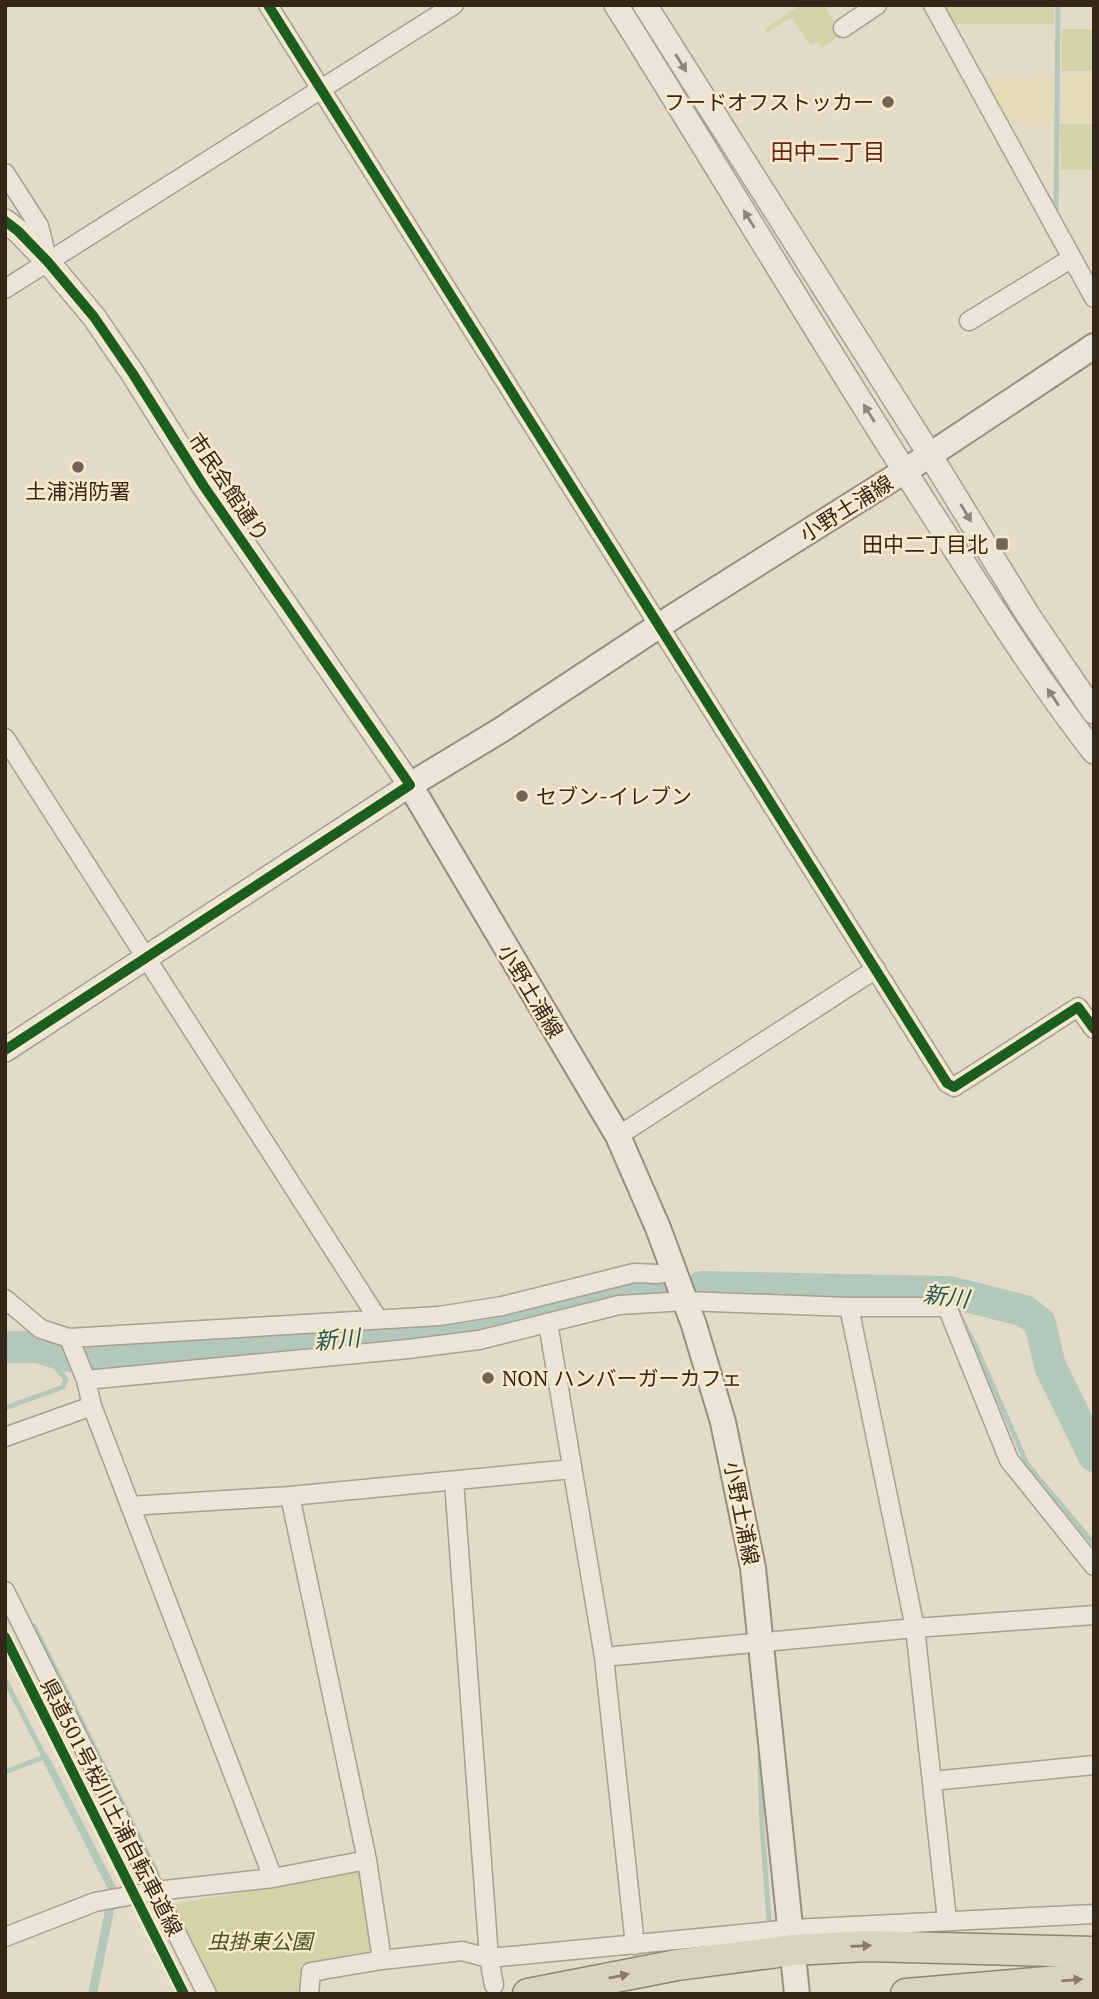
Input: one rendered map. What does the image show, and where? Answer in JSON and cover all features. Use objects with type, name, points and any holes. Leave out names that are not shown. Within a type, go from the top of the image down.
[{"type":"highway","points":[[528,1994],[792,1939],[867,1946],[1094,1952]]},
{"type":"highway","points":[[906,1994],[1094,1978]]},
{"type":"main road","name":"小野土浦線","points":[[797,1994],[753,1568],[723,1422],[694,1325],[659,1228],[618,1136],[410,785],[501,730],[660,625],[930,455],[1094,346]]},
{"type":"street","points":[[268,5],[947,1083],[954,1087],[1078,1007],[1094,1029]]},
{"type":"street","points":[[5,289],[454,5]]},
{"type":"street","points":[[616,5],[904,471],[1063,713],[1094,752]]},
{"type":"street","points":[[645,5],[1028,615],[1094,712]]},
{"type":"street","points":[[843,28],[877,5]]},
{"type":"street","points":[[933,5],[1094,298]]},
{"type":"street","points":[[5,173],[39,226],[48,262]]},
{"type":"street","name":"市民会館通り","points":[[5,221],[48,262],[94,317],[202,485],[410,785]]},
{"type":"street","points":[[969,321],[1072,258]]},
{"type":"street","points":[[5,738],[378,1319]]},
{"type":"street","points":[[5,1049],[410,785]]},
{"type":"street","points":[[618,1136],[876,969]]},
{"type":"street","points":[[5,1299],[41,1329],[71,1341],[439,1316],[502,1306],[634,1273],[658,1274],[675,1271]]},
{"type":"street","points":[[83,1374],[408,1349],[479,1340],[619,1305],[685,1301],[849,1307],[947,1307],[1009,1460],[1094,1566]]},
{"type":"street","points":[[849,1307],[915,1628],[947,1920]]},
{"type":"street","points":[[548,1324],[604,1657],[635,1945]]},
{"type":"street","points":[[71,1341],[92,1406],[273,1878]]},
{"type":"street","points":[[5,1437],[92,1406]]},
{"type":"street","points":[[130,1506],[290,1496],[572,1469]]},
{"type":"street","points":[[454,1481],[489,1958],[494,1985]]},
{"type":"street","points":[[290,1496],[367,1860],[382,1960]]},
{"type":"street","points":[[5,1591],[207,1994]]},
{"type":"street","points":[[604,1657],[915,1628],[1094,1615]]},
{"type":"street","points":[[932,1781],[1094,1765]]},
{"type":"street","points":[[5,1937],[95,1902],[156,1891],[273,1878],[367,1860]]},
{"type":"street","points":[[309,1994],[311,1972],[382,1960],[462,1951],[489,1958],[635,1945],[792,1939],[947,1920],[1094,1914]]},
{"type":"shaded area","points":[[1063,73],[1094,74],[1094,121],[1063,121]]},
{"type":"shaded area","points":[[1052,77],[1053,123],[1005,122],[982,79]]},
{"type":"shaded area","points":[[40,1755],[48,1755],[118,1891],[97,1994],[88,1994],[109,1891]]},
{"type":"green space","points":[[800,5],[824,5],[842,34],[822,48],[817,42],[810,45],[791,17],[767,33],[765,29]]},
{"type":"green space","points":[[939,5],[1054,5],[1054,24],[951,24]]},
{"type":"green space","points":[[1062,29],[1094,29],[1094,71],[1062,71]]},
{"type":"green space","points":[[1060,124],[1094,124],[1094,170],[1061,170]]},
{"type":"green space","name":"虫掛東公園","points":[[363,1865],[377,1955],[307,1966],[304,1994],[214,1994],[168,1905],[264,1888]]},
{"type":"waterway","points":[[1056,212],[1058,5]]},
{"type":"waterway","name":"新川","points":[[702,1287],[950,1292],[1025,1311],[1040,1323],[1050,1366],[1094,1456]]},
{"type":"waterway","name":"新川","points":[[5,1347],[38,1347],[63,1355],[94,1358],[418,1331],[477,1324],[611,1291],[666,1288]]},
{"type":"waterway","points":[[958,1313],[975,1345],[1027,1464],[1094,1544]]},
{"type":"waterway","points":[[5,1408],[63,1387],[66,1379],[38,1347]]},
{"type":"waterway","points":[[34,1626],[158,1875]]},
{"type":"waterway","points":[[5,1680],[45,1758]]},
{"type":"waterway","points":[[760,1756],[769,1920]]},
{"type":"waterway","points":[[5,1772],[44,1757]]},
{"type":"cycle path","points":[[268,5],[947,1083],[954,1087],[1078,1007],[1094,1029]]},
{"type":"cycle path","points":[[5,221],[48,262],[94,317],[203,485],[410,785],[5,1050]]},
{"type":"cycle path","name":"県道501号桜川土浦自転車道線","points":[[5,1637],[184,1994]]},
{"type":"place","name":"フードオフストッカー","points":[[888,102]]},
{"type":"place","name":"土浦消防署","points":[[78,467]]},
{"type":"place","name":"田中二丁目北","points":[[1002,544]]},
{"type":"place","name":"セブン-イレブン","points":[[522,796]]},
{"type":"place","name":"NON ハンバーガーカフェ","points":[[488,1378]]},
{"type":"district","name":"田中二丁目","points":[[828,151]]}]
